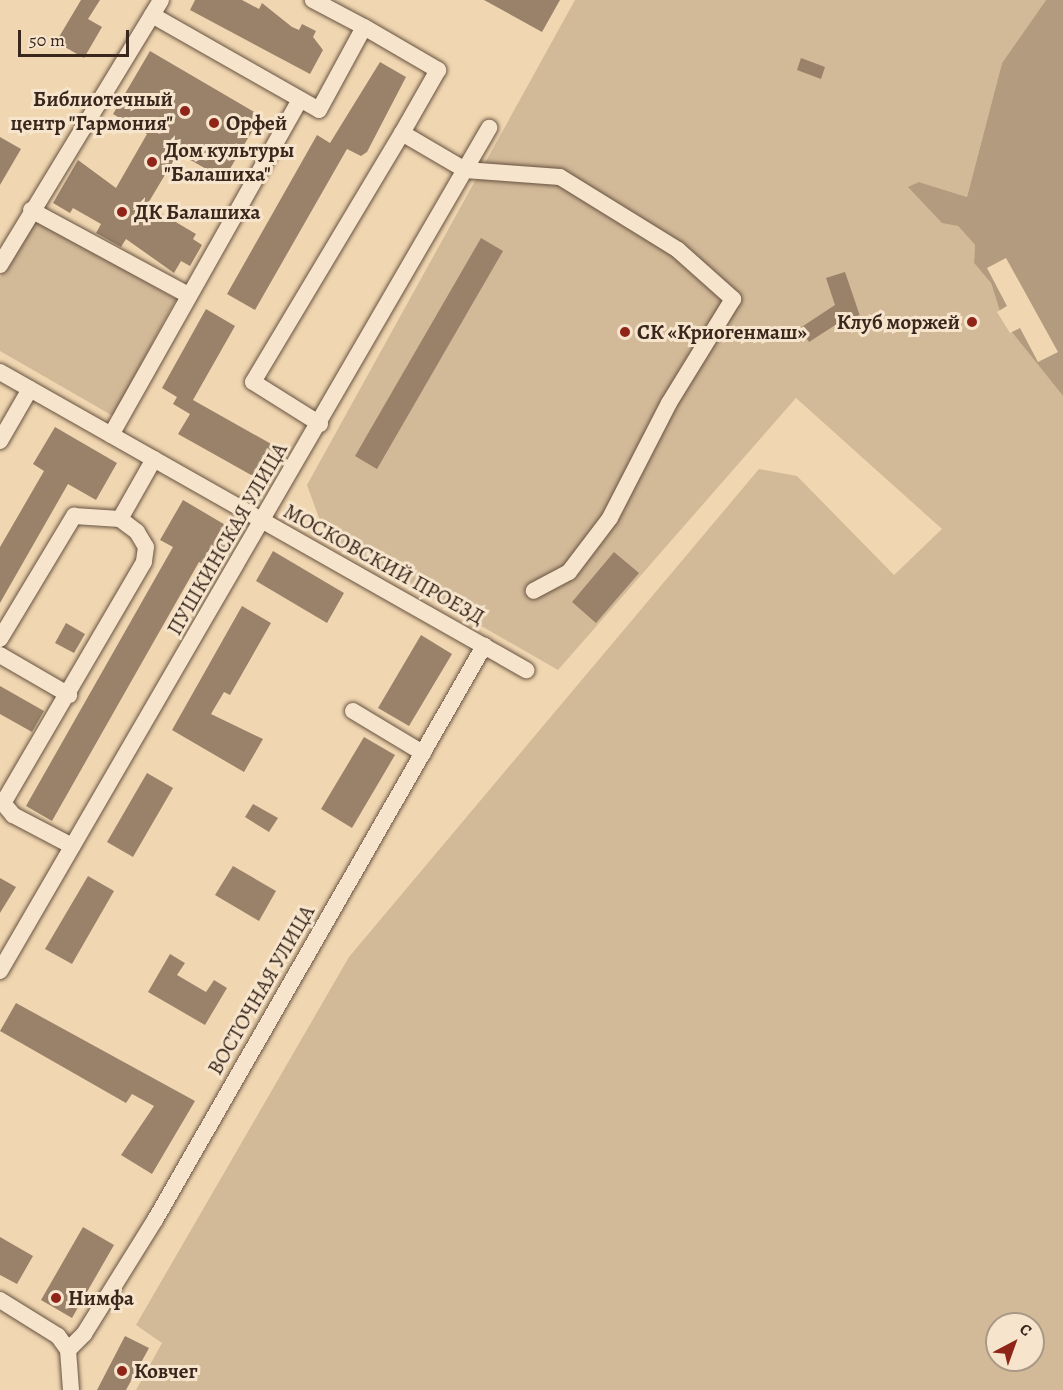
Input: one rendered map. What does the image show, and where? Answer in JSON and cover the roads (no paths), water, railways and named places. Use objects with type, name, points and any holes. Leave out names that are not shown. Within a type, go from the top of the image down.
[{"type":"street","points":[[0,265],[31,210],[161,0]]},
{"type":"street","points":[[313,0],[438,70],[253,382],[321,424]]},
{"type":"street","points":[[152,15],[319,110],[363,27]]},
{"type":"street","points":[[111,435],[300,100]]},
{"type":"street","name":"ПУШКИНСКАЯ УЛИЦА","points":[[0,972],[5,950],[72,846],[264,522],[489,128]]},
{"type":"street","points":[[402,133],[465,170],[560,177],[678,250],[733,298],[669,403],[610,518],[569,572],[534,591]]},
{"type":"street","points":[[31,210],[188,295]]},
{"type":"street","name":"МОСКОВСКИЙ ПРОЕЗД","points":[[0,372],[525,670]]},
{"type":"street","points":[[0,441],[30,389]]},
{"type":"street","points":[[120,519],[154,459]]},
{"type":"street","points":[[0,639],[68,521],[82,513],[120,519],[146,547],[144,562],[69,695],[3,802],[13,815],[72,846]]},
{"type":"street","name":"ВОСТОЧНАЯ УЛИЦА","points":[[68,1350],[84,1334],[155,1220],[484,646]]},
{"type":"street","points":[[0,655],[69,695]]},
{"type":"street","points":[[353,711],[423,753]]},
{"type":"street","points":[[2,1304],[43,1323],[68,1350],[71,1390]]},
{"type":"place","name":"Библиотечный центр \"Гармония\"","points":[[185,111]]},
{"type":"place","name":"Орфей","points":[[214,123]]},
{"type":"place","name":"Дом культуры \"Балашиха\"","points":[[152,162]]},
{"type":"place","name":"ДК Балашиха","points":[[122,212]]},
{"type":"place","name":"Клуб моржей","points":[[972,322]]},
{"type":"place","name":"СК «Криогенмаш»","points":[[625,332]]},
{"type":"place","name":"Нимфа","points":[[56,1298]]},
{"type":"place","name":"Ковчег","points":[[122,1371]]}]
